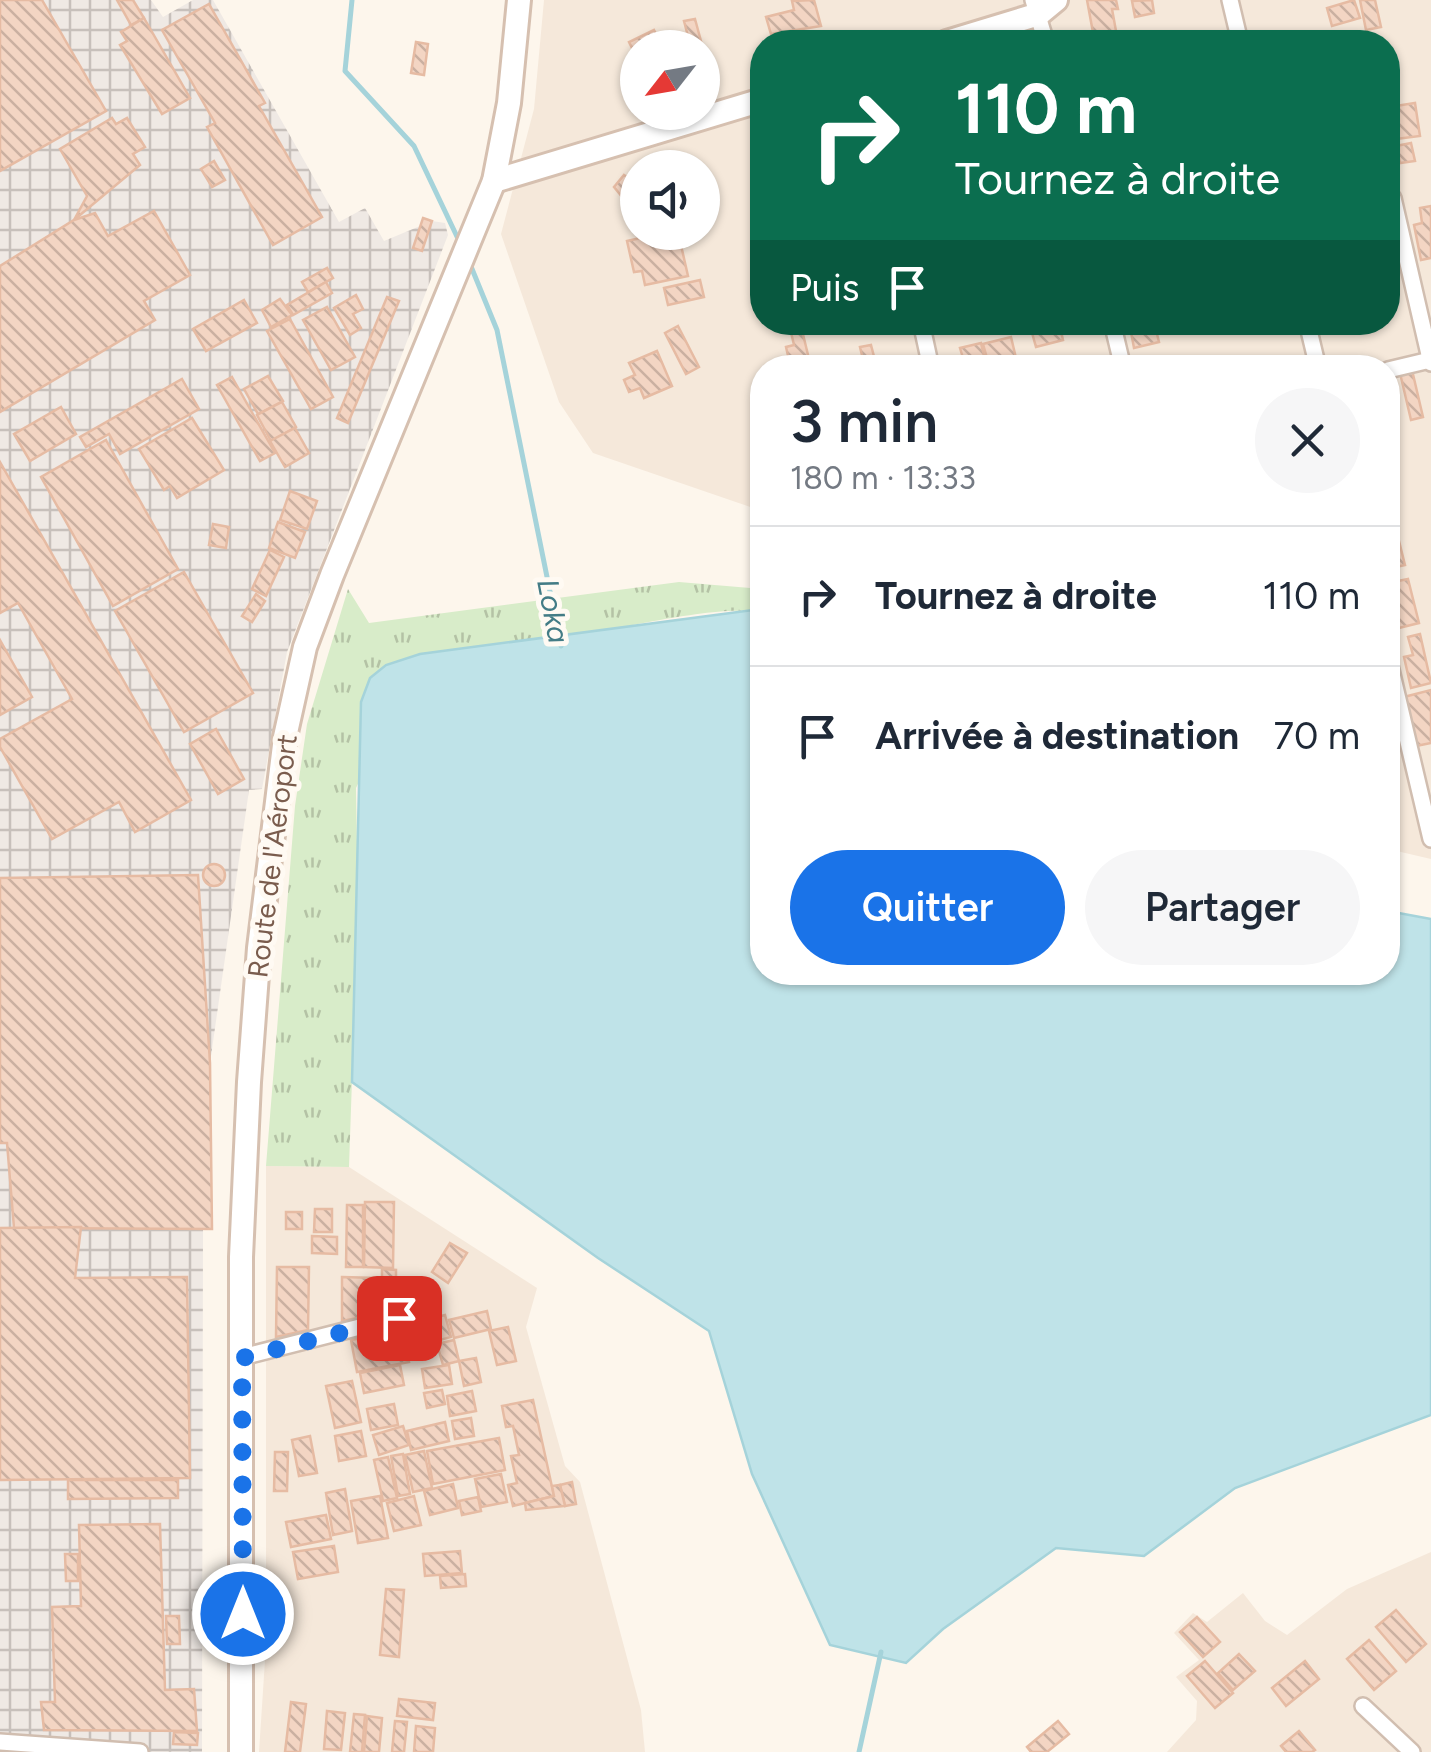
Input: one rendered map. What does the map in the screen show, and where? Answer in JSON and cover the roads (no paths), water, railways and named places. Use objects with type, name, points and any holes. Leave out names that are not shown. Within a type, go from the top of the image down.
[{"type":"main road","name":"Route de l'Aéroport","points":[[241,1752],[242,1358],[248,1082],[263,913],[285,737],[305,647],[332,575],[494,182],[509,103],[519,0]]},
{"type":"main road","points":[[977,30],[1043,4]]},
{"type":"main road","points":[[494,182],[750,104]]},
{"type":"street","points":[[1230,0],[1237,30]]},
{"type":"street","points":[[1043,4],[1045,30]]},
{"type":"street","points":[[1400,228],[1431,362],[1400,368]]},
{"type":"street","points":[[1400,709],[1431,839]]},
{"type":"street","points":[[242,1358],[399,1318]]},
{"type":"street","points":[[1363,1706],[1412,1752]]},
{"type":"street","points":[[0,1742],[140,1752]]},
{"type":"water","points":[[750,610],[750,985],[1400,985],[1400,913],[1431,919],[1431,1415],[1235,1488],[1144,1556],[1056,1548],[943,1629],[906,1663],[830,1645],[752,1474],[709,1331],[598,1258],[352,1082],[361,702],[370,678],[386,665],[420,654]]},
{"type":"waterway","name":"Loka","points":[[352,0],[345,71],[414,146],[461,245]]},
{"type":"waterway","name":"Loka","points":[[470,264],[497,330],[561,646]]},
{"type":"waterway","points":[[859,1752],[881,1652]]}]
